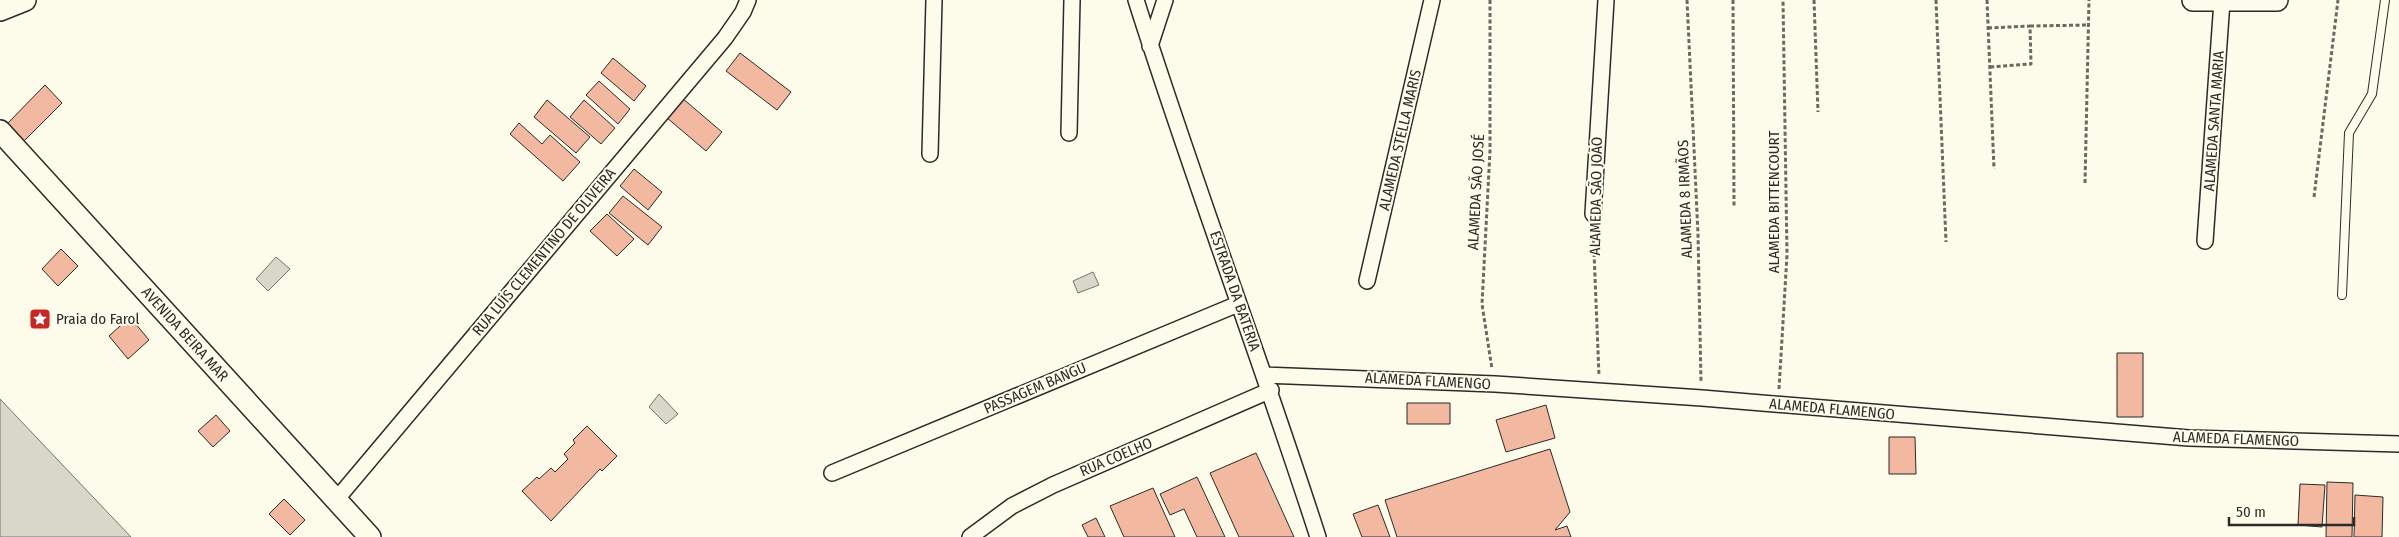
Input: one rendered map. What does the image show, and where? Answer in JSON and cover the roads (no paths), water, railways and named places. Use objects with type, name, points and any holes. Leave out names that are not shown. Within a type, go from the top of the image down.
[{"type":"main road","points":[[0,10],[25,0]]},
{"type":"main road","points":[[2193,0],[2277,0]]},
{"type":"main road","name":"AVENIDA BEIRA MAR","points":[[0,131],[370,537]]},
{"type":"street","name":"RUA LUÍS CLEMENTINO DE OLIVEIRA","points":[[336,500],[725,38],[743,12],[748,0]]},
{"type":"street","points":[[930,154],[934,0]]},
{"type":"street","points":[[1070,133],[1072,0]]},
{"type":"street","name":"ESTRADA DA BATERIA","points":[[1136,0],[1238,304],[1270,390],[1318,537]]},
{"type":"street","points":[[1150,46],[1166,0]]},
{"type":"street","name":"ALAMEDA STELLA MARIS","points":[[1367,281],[1432,0]]},
{"type":"street","name":"ALAMEDA SÃO JOÃO","points":[[1593,214],[1606,0]]},
{"type":"street","name":"ALAMEDA SANTA MARIA","points":[[2205,241],[2222,1]]},
{"type":"street","name":"PASSAGEM BANGU","points":[[832,473],[1238,304]]},
{"type":"street","name":"ALAMEDA FLAMENGO","points":[[1264,375],[1494,384],[1600,391],[2189,438],[2399,444]]},
{"type":"street","name":"RUA COELHO","points":[[970,537],[1012,506],[1053,484],[1270,390]]},
{"type":"lane","points":[[2342,295],[2349,133],[2372,94],[2385,0]]},
{"type":"place","name":"Praia do Farol","points":[[40,319]]}]
